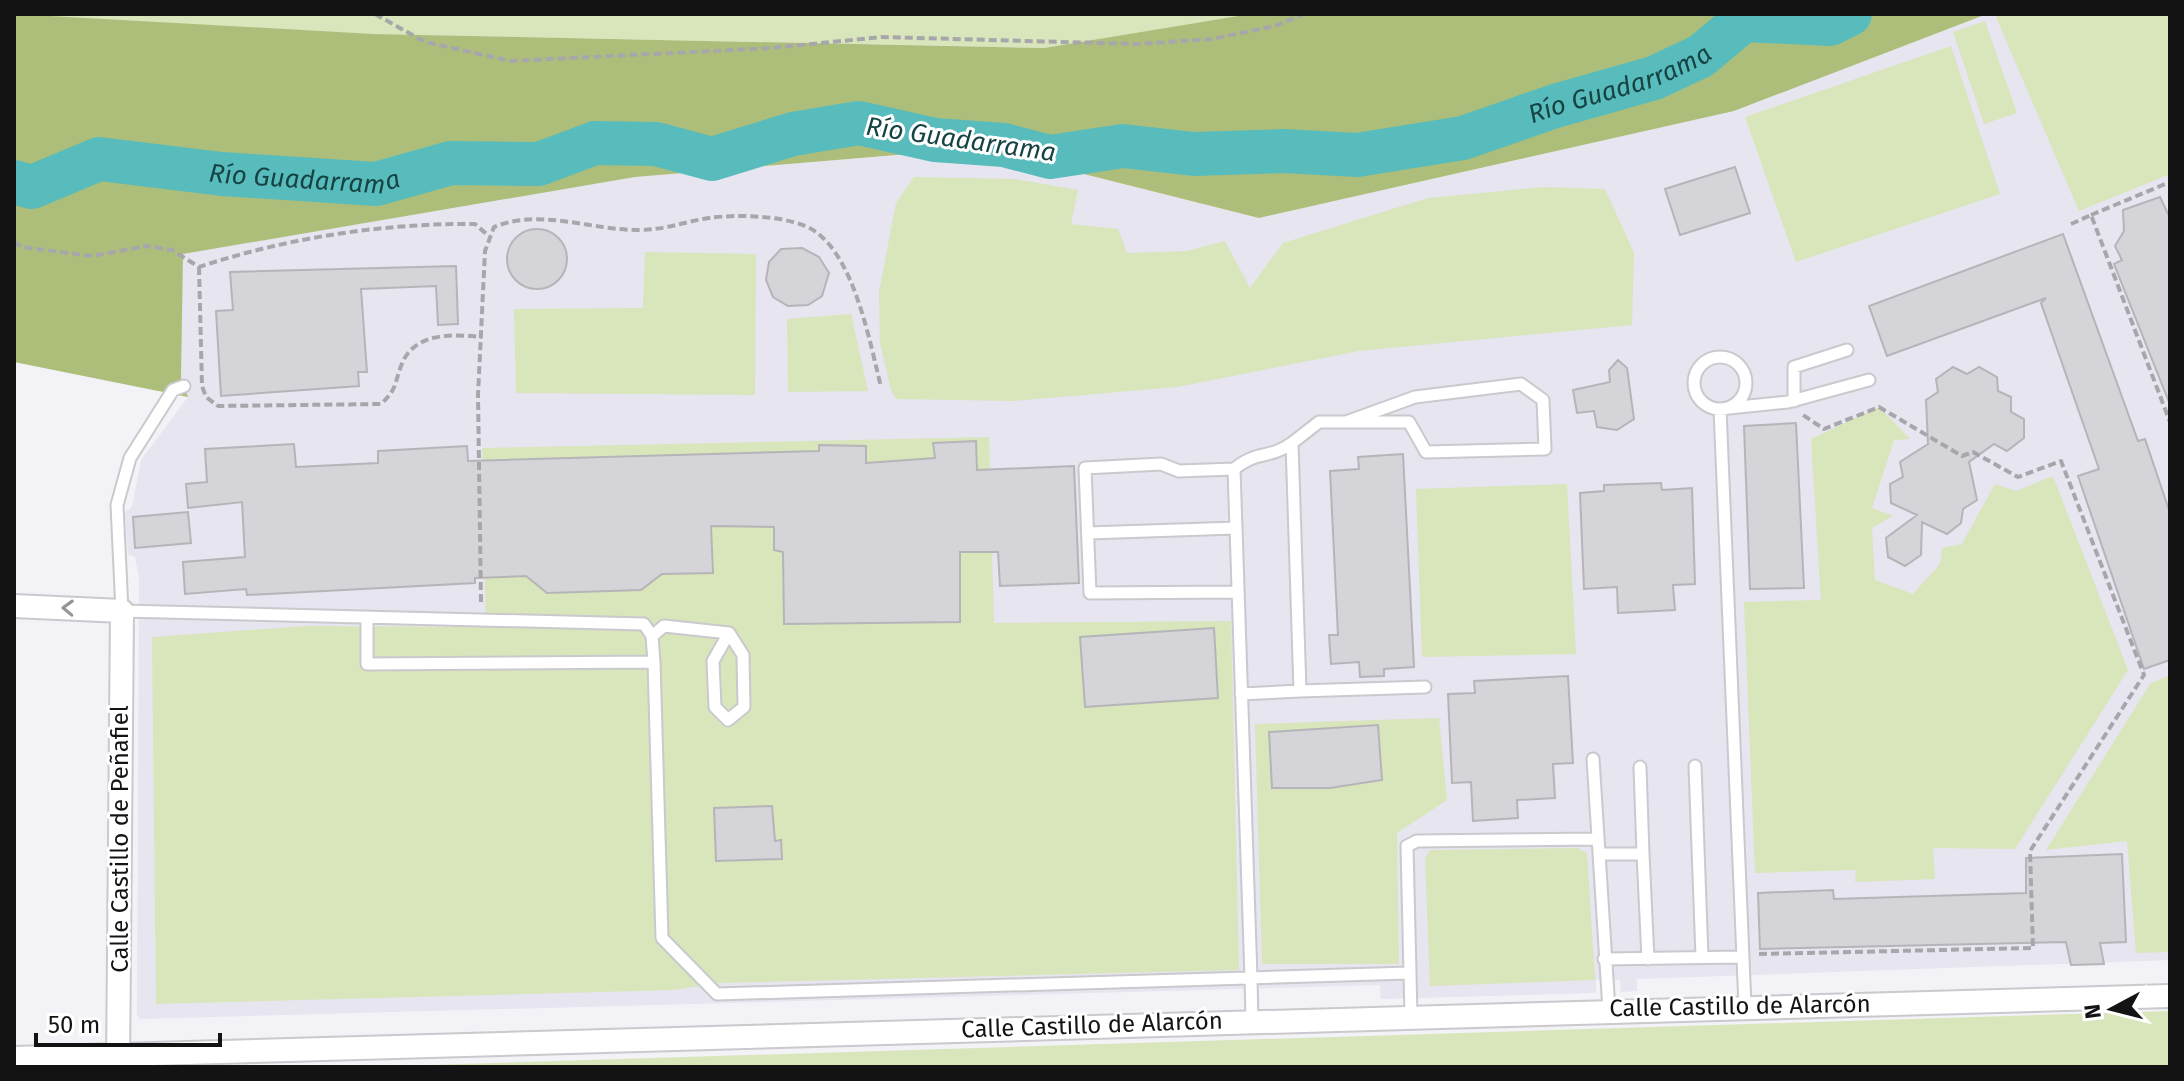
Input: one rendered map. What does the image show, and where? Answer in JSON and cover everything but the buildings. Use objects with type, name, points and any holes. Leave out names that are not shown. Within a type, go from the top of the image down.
[{"type":"street","points":[[14,606],[122,611]]},
{"type":"street","name":"Calle Castillo de Peñafiel","points":[[118,1061],[122,611]]},
{"type":"street","name":"Calle Castillo de Alarcón","points":[[14,1058],[118,1061],[1252,1021],[2170,996]]},
{"type":"lane","points":[[1794,401],[1794,367],[1847,350]]},
{"type":"lane","points":[[1720,409],[1737,403],[1746,388],[1744,371],[1731,358],[1722,356],[1706,360],[1694,382],[1704,404],[1720,409],[1794,401],[1869,380]]},
{"type":"lane","points":[[1238,592],[1090,593],[1085,468],[1161,464],[1179,471],[1234,469],[1251,455],[1276,454],[1319,422],[1346,422],[1409,422],[1426,452],[1545,449],[1543,400],[1521,384],[1415,397],[1346,422]]},
{"type":"lane","points":[[184,386],[173,390],[130,458],[117,505],[122,611],[644,624],[652,636],[654,662],[662,938],[717,994],[1409,973]]},
{"type":"lane","points":[[1720,409],[1740,957],[1745,1006]]},
{"type":"lane","points":[[1292,443],[1300,691]]},
{"type":"lane","points":[[1234,469],[1252,1021]]},
{"type":"lane","points":[[1088,533],[1236,528]]},
{"type":"lane","points":[[367,617],[367,664],[654,662]]},
{"type":"lane","points":[[652,636],[664,626],[729,633]]},
{"type":"lane","points":[[729,633],[743,655],[744,707],[728,720],[715,707],[713,661],[729,633]]},
{"type":"lane","points":[[1241,694],[1425,687]]},
{"type":"lane","points":[[1593,759],[1609,1010]]},
{"type":"lane","points":[[1695,766],[1702,957]]},
{"type":"lane","points":[[1640,767],[1648,959]]},
{"type":"lane","points":[[1411,1016],[1407,846],[1417,841],[1598,839]]},
{"type":"lane","points":[[1599,854],[1643,854]]},
{"type":"lane","points":[[1604,959],[1740,957]]},
{"type":"path","points":[[375,14],[425,42],[511,61],[771,48],[882,37],[1137,44],[1212,39],[1275,26],[1304,14]]},
{"type":"path","points":[[2071,224],[2170,182]]},
{"type":"path","points":[[482,620],[478,395],[485,251],[494,227],[510,220],[565,220],[605,229],[668,229],[708,218],[759,215],[816,231],[838,260],[862,305],[881,387]]},
{"type":"path","points":[[2091,215],[2170,422]]},
{"type":"path","points":[[14,242],[22,247],[92,256],[147,246],[172,250],[199,267],[244,252],[420,223],[475,224],[490,237]]},
{"type":"path","points":[[199,267],[202,386],[206,397],[218,406],[381,404],[395,391],[408,353],[419,345],[436,336],[482,337]]},
{"type":"path","points":[[1740,957],[2033,948],[2030,851],[2144,675],[2061,461],[2018,477],[1973,452],[1962,456],[1879,407],[1824,429],[1799,413]]},
{"type":"shaded area","points":[[1987,14],[2170,14],[2170,960],[1637,979],[1637,991],[1621,992],[1620,980],[1596,980],[1596,993],[1381,999],[1380,985],[140,1019],[137,1015],[139,578],[135,557],[128,554],[125,512],[132,507],[141,460],[188,397],[181,379],[182,254],[635,177],[980,148],[1259,218],[1734,111]]},
{"type":"green space","points":[[14,14],[374,34],[1044,48],[1250,14],[1987,14],[1734,111],[1259,218],[980,148],[635,177],[183,254],[181,378],[188,397],[14,362]]},
{"type":"green space","points":[[45,14],[1250,14],[1044,48],[374,34],[54,18]]},
{"type":"green space","points":[[2003,14],[2170,14],[2170,174],[2079,211],[1996,17]]},
{"type":"green space","points":[[1985,21],[2017,113],[1984,124],[1953,32]]},
{"type":"green space","points":[[1951,46],[2000,194],[1796,262],[1745,117]]},
{"type":"green space","points":[[914,177],[1015,179],[1078,190],[1071,224],[1118,229],[1127,253],[1187,251],[1225,241],[1250,288],[1283,243],[1428,198],[1544,187],[1605,189],[1634,253],[1632,325],[1359,351],[1177,387],[1014,401],[896,399],[880,343],[879,292],[896,203]]},
{"type":"green space","points":[[645,252],[756,254],[755,395],[516,393],[514,309],[643,308]]},
{"type":"green space","points":[[851,314],[868,391],[788,392],[787,319]]},
{"type":"green space","points":[[1879,407],[1910,439],[1894,440],[1872,508],[1893,516],[1872,528],[1875,580],[1913,594],[1940,564],[1942,548],[1962,544],[1995,484],[2016,491],[2053,476],[2128,670],[2015,849],[1933,848],[1935,879],[1855,882],[1856,870],[1755,873],[1744,602],[1821,600],[1811,439]]},
{"type":"green space","points":[[989,437],[994,623],[1231,621],[1239,970],[719,983],[673,990],[156,1004],[152,637],[306,626],[486,627],[482,448]]},
{"type":"green space","points":[[1567,484],[1576,654],[1422,657],[1416,489]]},
{"type":"green space","points":[[2170,675],[2170,952],[2136,953],[2127,841],[2046,850],[2150,684]]},
{"type":"green space","points":[[1439,718],[1447,800],[1397,833],[1399,964],[1262,964],[1255,724]]},
{"type":"green space","points":[[1577,848],[1587,853],[1595,980],[1430,986],[1425,859],[1430,850]]},
{"type":"green space","points":[[2170,1011],[2170,1067],[365,1067]]},
{"type":"waterway","name":"Río Guadarrama","points":[[14,182],[32,187],[99,159],[222,174],[376,184],[451,163],[539,164],[595,143],[656,144],[712,159],[793,134],[859,123],[935,140],[1004,145],[1050,157],[1123,146],[1194,154],[1284,151],[1357,155],[1463,138],[1555,106],[1654,78],[1701,56],[1744,20],[1830,24],[1850,14]]}]
